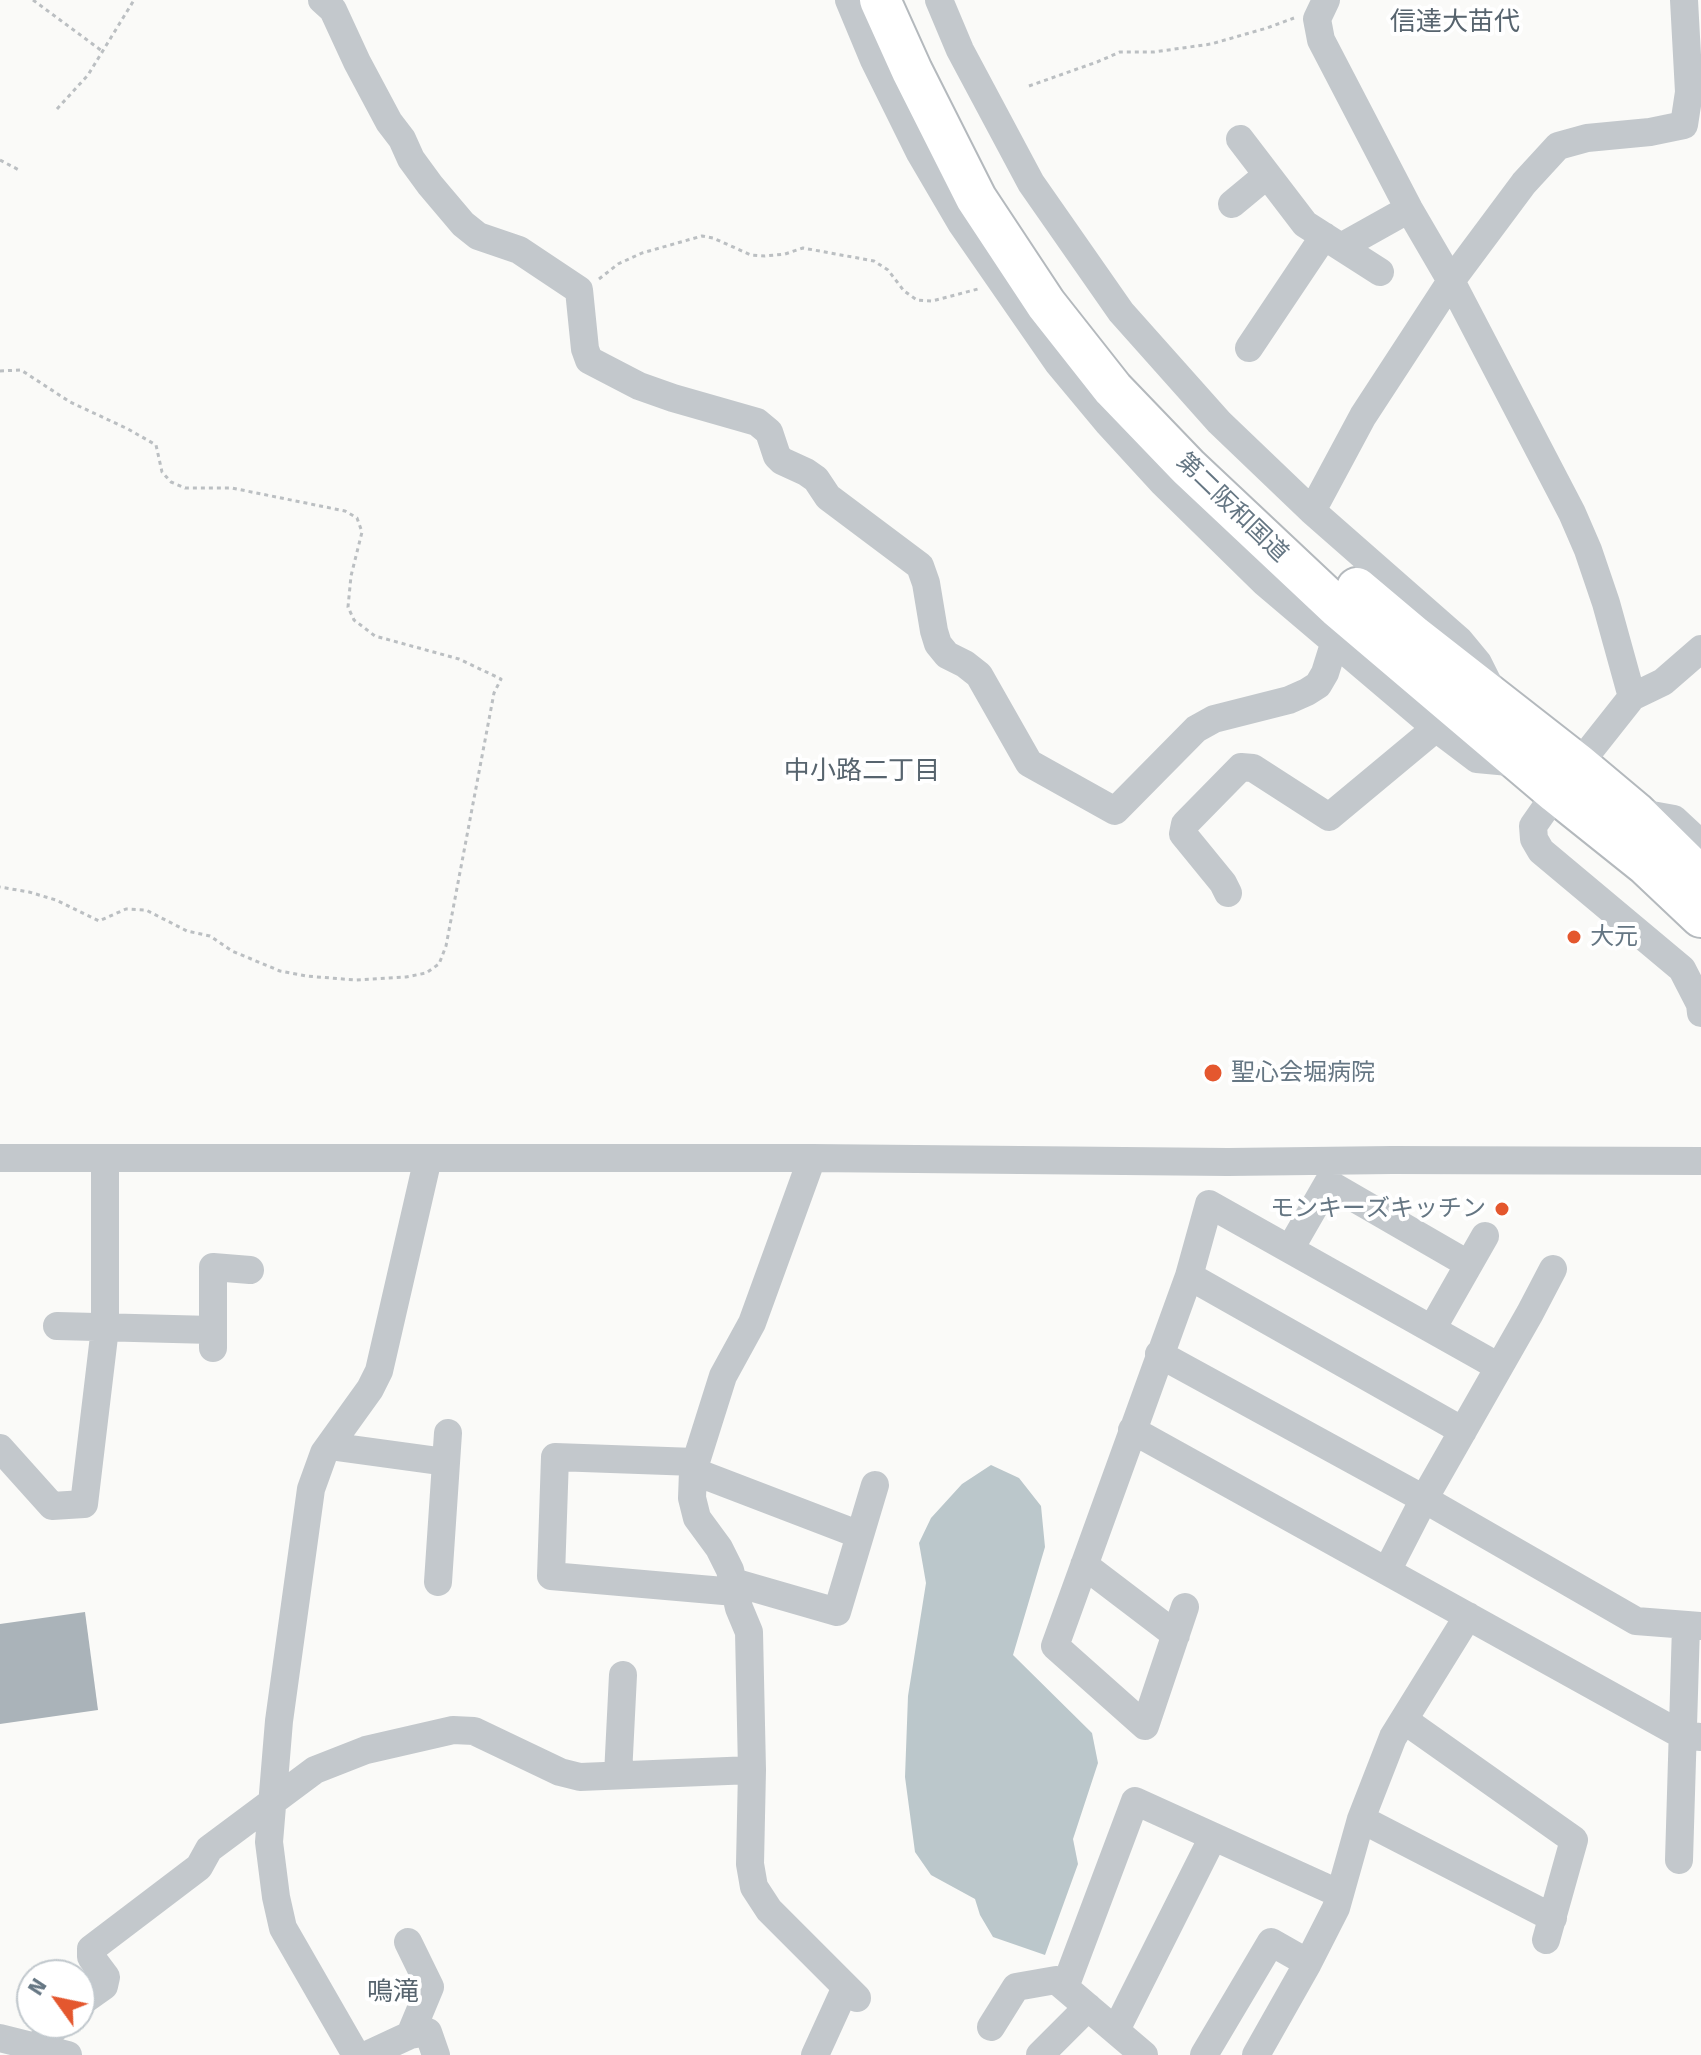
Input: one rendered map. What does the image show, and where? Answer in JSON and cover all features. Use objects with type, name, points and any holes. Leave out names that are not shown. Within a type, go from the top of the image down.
[{"type":"highway","name":"第二阪和国道","points":[[880,0],[976,198],[1046,304],[1113,389],[1188,467],[1337,607],[1520,763],[1568,779],[1635,812],[1701,877]]},
{"type":"highway","name":"第二阪和国道","points":[[908,0],[924,41],[1000,184],[1070,291],[1117,353],[1234,478],[1331,566],[1496,700],[1646,865],[1701,917]]},
{"type":"street","points":[[322,0],[333,10],[357,62],[411,159],[463,224],[478,236],[519,250],[579,290],[585,349],[589,360],[639,386],[757,422],[769,432],[777,456],[782,461],[816,479],[828,497],[920,566],[938,644],[947,655],[979,675],[1029,763],[1115,811],[1196,729],[1214,719],[1289,700],[1318,685],[1335,641]]},
{"type":"street","points":[[849,0],[874,60],[920,153],[961,223],[1058,363],[1108,423],[1264,582],[1436,728],[1477,759],[1520,763]]},
{"type":"street","points":[[939,0],[960,50],[1031,183],[1113,300],[1219,422],[1312,511],[1459,640],[1478,663],[1496,700]]},
{"type":"street","points":[[1312,511],[1363,416],[1451,281],[1524,183],[1558,146],[1587,138],[1692,130],[1689,92],[1693,32],[1684,0]]},
{"type":"street","points":[[1323,4],[1317,19],[1321,40],[1572,513],[1606,603],[1632,697]]},
{"type":"street","points":[[1240,139],[1305,224],[1380,272]]},
{"type":"street","points":[[1232,204],[1267,175]]},
{"type":"street","points":[[1249,348],[1333,242],[1409,209]]},
{"type":"street","points":[[1701,649],[1663,682],[1632,697],[1533,826],[1534,839],[1541,851],[1682,969],[1700,1004],[1701,1013]]},
{"type":"street","points":[[1228,893],[1183,834],[1185,824],[1241,767],[1253,768],[1329,817],[1436,728]]},
{"type":"street","points":[[1635,812],[1674,819],[1701,844]]},
{"type":"street","points":[[0,1158],[1701,1161]]},
{"type":"street","points":[[356,2055],[283,1928],[269,1842],[272,1803],[279,1721],[311,1489],[324,1453],[370,1389],[379,1371],[428,1158]]},
{"type":"street","points":[[812,1158],[752,1323],[723,1376],[694,1466],[692,1498],[697,1518],[719,1548],[730,1570],[739,1608],[749,1632],[752,1770],[750,1864],[754,1887],[769,1910],[851,1992],[815,2055]]},
{"type":"street","points":[[0,1448],[52,1506],[84,1504],[105,1328],[105,1159]]},
{"type":"street","points":[[1290,1249],[1328,1183],[1468,1264]]},
{"type":"street","points":[[1185,1607],[1145,1726],[1055,1646],[1189,1276],[1209,1204],[1499,1367]]},
{"type":"street","points":[[1432,1329],[1485,1236]]},
{"type":"street","points":[[57,1326],[212,1339],[213,1267],[250,1270]]},
{"type":"street","points":[[1387,1571],[1553,1269]]},
{"type":"street","points":[[1189,1276],[1463,1431]]},
{"type":"street","points":[[1159,1354],[1424,1499],[1636,1621],[1694,1626],[1692,1736],[1679,1860]]},
{"type":"street","points":[[1132,1430],[1692,1736]]},
{"type":"street","points":[[438,1582],[448,1433]]},
{"type":"street","points":[[329,1446],[446,1462]]},
{"type":"street","points":[[860,1535],[694,1466],[555,1457],[551,1576],[734,1587],[837,1612],[875,1485]]},
{"type":"street","points":[[1084,1565],[1176,1635]]},
{"type":"street","points":[[1256,2055],[1336,1908],[1361,1819],[1393,1737],[1468,1616]]},
{"type":"street","points":[[618,1775],[623,1675]]},
{"type":"street","points":[[1361,1819],[1549,1929],[1574,1840],[1404,1720]]},
{"type":"street","points":[[92,1959],[91,1949],[199,1867],[209,1849],[315,1770],[366,1750],[453,1730],[474,1731],[560,1772],[580,1777],[752,1770]]},
{"type":"street","points":[[1065,1987],[1135,1801],[1340,1894]]},
{"type":"street","points":[[1116,2030],[1213,1837]]},
{"type":"street","points":[[408,1942],[430,1987],[410,2035]]},
{"type":"street","points":[[1204,2055],[1271,1942],[1308,1963]]},
{"type":"street","points":[[96,1964],[106,1977],[104,1986],[96,1992]]},
{"type":"street","points":[[991,2027],[1016,1987],[1056,1980],[1144,2055]]},
{"type":"street","points":[[1040,2055],[1088,2007]]},
{"type":"street","points":[[367,2055],[410,2035],[428,2032],[436,2055]]},
{"type":"street","points":[[0,2038],[68,2055]]},
{"type":"street","points":[[36,2047],[44,2039]]},
{"type":"path","points":[[33,0],[102,51]]},
{"type":"path","points":[[57,109],[88,75],[134,0]]},
{"type":"path","points":[[1029,86],[1120,52],[1154,52],[1211,44],[1267,28],[1323,4]]},
{"type":"path","points":[[0,160],[19,170]]},
{"type":"path","points":[[579,290],[618,264],[642,253],[702,236],[751,255],[785,254],[803,248],[874,261],[888,270],[904,291],[917,300],[932,301],[1002,283]]},
{"type":"path","points":[[0,371],[21,370],[70,402],[156,445],[162,472],[171,482],[185,488],[232,488],[345,511],[357,518],[362,532],[351,576],[348,607],[354,620],[375,636],[459,659],[501,679],[494,693],[446,946],[439,964],[426,973],[355,980],[280,971],[232,951],[210,936],[187,931],[146,910],[126,909],[99,921],[56,900],[0,887]]},
{"type":"shaded area","points":[[991,1465],[1019,1478],[1041,1506],[1045,1547],[1013,1655],[1092,1733],[1098,1763],[1073,1839],[1078,1864],[1045,1955],[993,1937],[975,1899],[931,1875],[915,1852],[905,1777],[908,1696],[926,1583],[919,1543],[931,1518],[962,1484]]},
{"type":"building","points":[[85,1612],[98,1710],[0,1724],[0,1624]]},
{"type":"place","name":"大元","points":[[1574,937]]},
{"type":"place","name":"聖心会堀病院","points":[[1213,1073]]},
{"type":"place","name":"モンキーズキッチン","points":[[1502,1209]]},
{"type":"district","name":"信達大苗代","points":[[1455,23]]},
{"type":"district","name":"中小路二丁目","points":[[862,772]]},
{"type":"district","name":"鳴滝","points":[[393,1993]]}]
